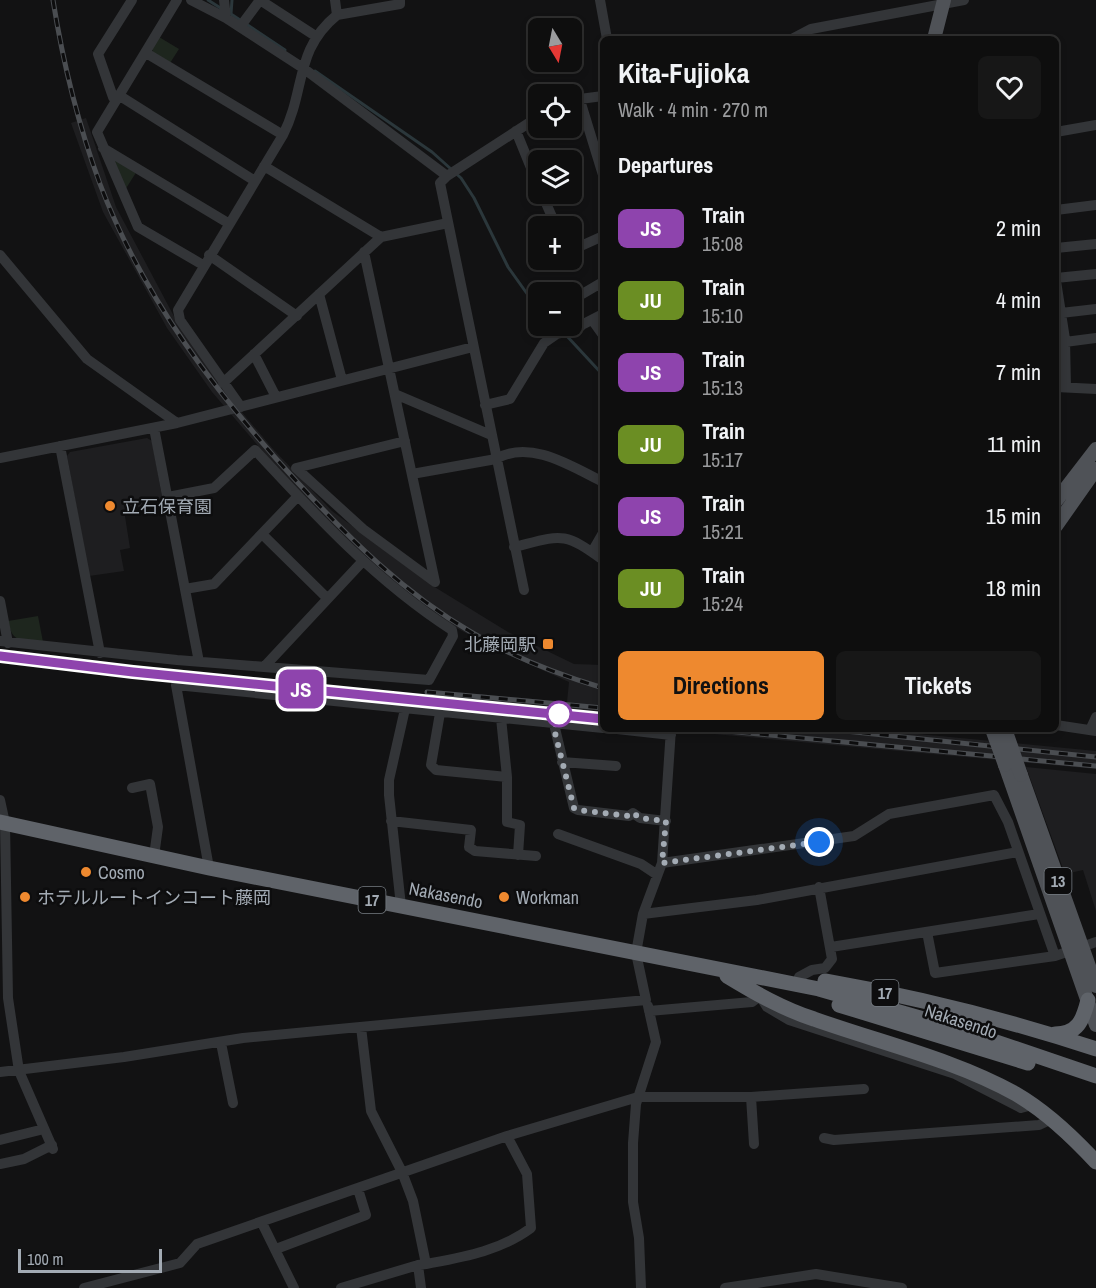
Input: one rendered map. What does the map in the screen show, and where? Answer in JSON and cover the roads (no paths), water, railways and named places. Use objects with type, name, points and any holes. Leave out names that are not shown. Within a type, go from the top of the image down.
[{"type":"highway","name":"Nakasendo","points":[[2,823],[209,868],[744,976],[819,989],[874,1004],[1070,1072],[1096,1086]]},
{"type":"highway","name":"17","points":[[714,969],[799,977],[902,996],[1052,1035],[1096,1049]]},
{"type":"highway","points":[[714,969],[760,996],[812,1019],[915,1051],[1016,1094],[1052,1119],[1096,1162]]},
{"type":"highway","points":[[1052,1035],[1075,1029],[1084,1017],[1092,993]]},
{"type":"highway","name":"Nakasendo","points":[[1070,1072],[1096,1076]]},
{"type":"main road","points":[[935,36],[944,2]]},
{"type":"main road","points":[[1059,497],[1096,449]]},
{"type":"main road","points":[[1059,522],[1096,470]]},
{"type":"main road","name":"13","points":[[993,732],[1092,993],[1096,1025]]},
{"type":"main road","name":"13","points":[[1006,732],[1076,950]]},
{"type":"street","points":[[132,0],[98,54],[113,97],[120,96],[255,181]]},
{"type":"street","points":[[177,0],[97,132],[103,148],[138,226],[206,260],[297,316]]},
{"type":"street","points":[[191,0],[226,18],[303,68],[447,176]]},
{"type":"street","points":[[224,0],[226,18]]},
{"type":"street","points":[[240,27],[260,0],[317,37]]},
{"type":"street","points":[[335,0],[337,15]]},
{"type":"street","points":[[600,0],[606,36]]},
{"type":"street","points":[[798,36],[811,29],[964,0]]},
{"type":"street","points":[[241,407],[177,314],[206,260],[283,135],[294,113],[309,47],[337,15],[400,2]]},
{"type":"street","points":[[146,53],[283,135]]},
{"type":"street","points":[[582,98],[600,96]]},
{"type":"street","points":[[582,118],[600,167]]},
{"type":"street","points":[[524,590],[495,459],[441,183],[447,176],[528,123]]},
{"type":"street","points":[[1059,131],[1096,125]]},
{"type":"street","points":[[516,131],[528,160]]},
{"type":"street","points":[[103,148],[228,223]]},
{"type":"street","points":[[264,166],[381,237]]},
{"type":"street","points":[[1059,210],[1096,205]]},
{"type":"street","points":[[223,383],[381,237],[448,223]]},
{"type":"street","points":[[582,245],[600,237]]},
{"type":"street","points":[[1059,248],[1096,244]]},
{"type":"street","points":[[364,252],[395,394],[405,441],[412,474],[435,582],[363,529],[296,468],[405,441]]},
{"type":"street","points":[[0,255],[87,359],[177,423]]},
{"type":"street","points":[[1059,280],[1096,274]]},
{"type":"street","points":[[582,294],[600,284]]},
{"type":"street","points":[[319,294],[342,380]]},
{"type":"street","points":[[1059,300],[1060,326],[1065,342],[1061,387],[1096,389]]},
{"type":"street","points":[[1061,313],[1096,309]]},
{"type":"street","points":[[582,326],[600,317]]},
{"type":"street","points":[[593,321],[600,331]]},
{"type":"street","points":[[485,405],[510,399],[544,344],[554,336]]},
{"type":"street","points":[[1065,342],[1096,338]]},
{"type":"street","points":[[0,458],[154,429],[473,347]]},
{"type":"street","points":[[254,354],[276,397]]},
{"type":"street","points":[[395,394],[491,435]]},
{"type":"street","points":[[154,429],[199,662]]},
{"type":"street","points":[[60,446],[100,653]]},
{"type":"street","points":[[0,601],[4,642],[199,662],[429,680],[453,636],[452,630],[422,611],[362,562],[255,450],[214,488],[168,497]]},
{"type":"street","points":[[412,474],[495,459],[522,450],[537,452],[600,481]]},
{"type":"street","points":[[185,589],[214,584],[298,496]]},
{"type":"street","points":[[262,534],[327,598]]},
{"type":"street","points":[[514,547],[564,537],[575,540],[600,558]]},
{"type":"street","points":[[592,552],[600,538]]},
{"type":"street","points":[[264,667],[362,562]]},
{"type":"street","points":[[209,868],[176,685],[600,728]]},
{"type":"street","points":[[401,906],[391,821],[389,780],[405,709]]},
{"type":"street","points":[[440,713],[431,765],[436,770],[507,777]]},
{"type":"street","points":[[1059,724],[1093,730],[1096,717]]},
{"type":"street","points":[[501,718],[507,777],[507,822],[520,825],[518,855]]},
{"type":"street","points":[[554,724],[574,808],[629,816],[633,813],[640,818],[666,821]]},
{"type":"street","points":[[641,1288],[639,1238],[633,1203],[633,1143],[638,1097],[656,1042],[636,953],[643,914],[662,863],[671,732]]},
{"type":"street","points":[[562,762],[616,766]]},
{"type":"street","points":[[132,788],[150,784],[158,827],[154,856]]},
{"type":"street","points":[[662,863],[854,836],[889,814],[994,795],[1008,822],[1054,956]]},
{"type":"street","points":[[0,800],[2,901],[8,998],[19,1071],[52,1147],[24,1159],[0,1164]]},
{"type":"street","points":[[391,821],[471,830],[469,847],[476,851],[536,856]]},
{"type":"street","points":[[558,834],[641,864],[656,874]]},
{"type":"street","points":[[643,914],[757,900],[1018,852]]},
{"type":"street","points":[[799,977],[829,964],[832,959],[819,887]]},
{"type":"street","points":[[831,947],[1039,914]]},
{"type":"street","points":[[927,932],[935,973],[1054,956],[1096,942]]},
{"type":"street","points":[[0,1072],[243,1038],[361,1026],[647,1006],[752,1002],[760,996]]},
{"type":"street","points":[[361,1026],[371,1111],[402,1172],[413,1201],[422,1264],[421,1288]]},
{"type":"street","points":[[222,1042],[233,1103]]},
{"type":"street","points":[[84,1288],[180,1263],[197,1244],[507,1136],[638,1097],[752,1097],[864,1089]]},
{"type":"street","points":[[752,1097],[754,1144]]},
{"type":"street","points":[[824,1138],[834,1140],[1039,1125],[1052,1119]]},
{"type":"street","points":[[0,1140],[44,1129]]},
{"type":"street","points":[[341,1288],[422,1264],[476,1255],[504,1244],[531,1228],[527,1174],[507,1136]]},
{"type":"street","points":[[276,1249],[366,1215],[358,1189]]},
{"type":"street","points":[[262,1223],[294,1288]]},
{"type":"street","points":[[725,1288],[816,1275],[902,1288]]},
{"type":"waterway","points":[[208,0],[222,9]]},
{"type":"waterway","points":[[231,14],[232,0]]},
{"type":"waterway","points":[[228,12],[285,50]]},
{"type":"waterway","points":[[315,71],[432,152],[461,178],[474,198],[508,267],[528,295]]},
{"type":"waterway","points":[[567,336],[600,372]]},
{"type":"railway","points":[[53,0],[61,47],[78,116],[100,184],[118,226],[138,267],[185,344],[240,416],[269,451],[338,525],[379,564],[423,600],[471,632],[502,649],[552,671],[600,687]]},
{"type":"railway","points":[[0,656],[133,672],[600,719]]},
{"type":"railway","points":[[427,692],[600,708]]},
{"type":"railway","points":[[738,732],[1096,766]]},
{"type":"railway","points":[[855,732],[1096,757]]},
{"type":"train","name":"JS","points":[[0,656],[133,672],[600,719]]},
{"type":"place","name":"立石保育園","points":[[110,506]]},
{"type":"place","name":"北藤岡駅","points":[[548,644]]},
{"type":"place","name":"Cosmo","points":[[86,872]]},
{"type":"place","name":"ホテルルートインコート藤岡","points":[[25,897]]},
{"type":"place","name":"Workman","points":[[504,897]]}]
